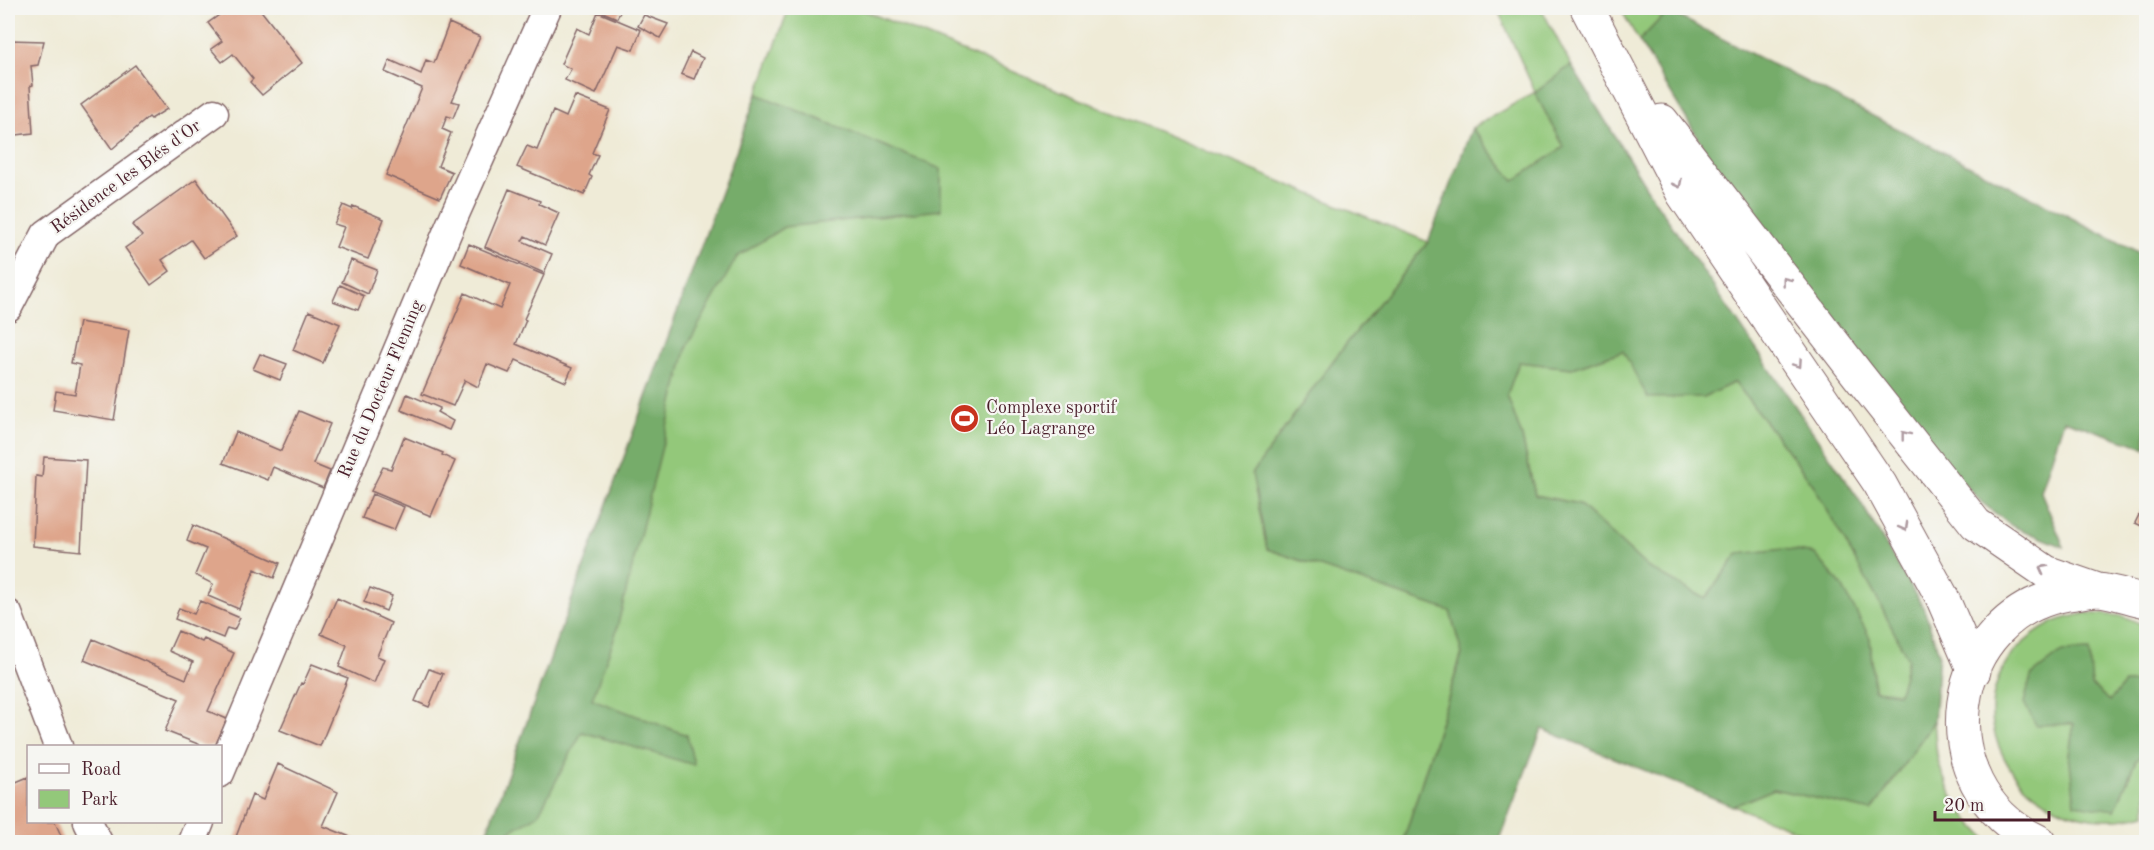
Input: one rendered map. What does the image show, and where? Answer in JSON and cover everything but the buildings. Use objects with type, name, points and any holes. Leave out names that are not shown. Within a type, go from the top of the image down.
[{"type":"main road","points":[[1587,8],[1683,194],[1880,484],[1942,597],[1974,671]]},
{"type":"main road","points":[[1613,57],[1976,524],[2046,572],[2098,590],[2146,601]]},
{"type":"main road","points":[[2040,843],[2023,835],[1993,810],[1970,770],[1961,732],[1965,692],[1983,649],[2004,623],[2032,605],[2059,595],[2098,590]]},
{"type":"street","name":"Rue du Docteur Fleming","points":[[222,768],[451,225],[547,8]]},
{"type":"street","name":"Résidence les Blés d'Or","points":[[8,307],[46,234],[213,113]]},
{"type":"street","points":[[8,614],[57,745]]},
{"type":"street","points":[[88,823],[98,843]]},
{"type":"street","points":[[192,843],[200,823]]},
{"type":"green space","name":"Complexe sportif Léo Lagrange","points":[[789,8],[858,8],[1428,242],[1332,362],[1253,475],[1267,549],[1450,611],[1462,653],[1403,842],[483,842]]},
{"type":"green space","points":[[1497,8],[1541,8],[1571,65],[1535,93],[1564,147],[1514,181],[1472,128],[1535,92]]},
{"type":"green space","points":[[1620,8],[1665,8],[1668,11],[1639,41]]},
{"type":"green space","points":[[1668,11],[2146,256],[2146,448],[2064,420],[2041,492],[2064,547],[2012,526],[1981,502],[1925,441],[1717,169],[1639,41]]},
{"type":"green space","points":[[1571,65],[1651,195],[1858,498],[1924,609],[1939,653],[1934,721],[1872,811],[1774,789],[1733,806],[1542,729],[1498,842],[1403,842],[1462,654],[1450,611],[1267,549],[1252,474],[1332,362],[1428,242],[1472,128],[1514,181],[1564,147],[1535,93]],"holes":[[[1623,351],[1648,398],[1704,397],[1735,382],[1812,483],[1875,595],[1908,659],[1899,693],[1874,690],[1870,638],[1842,586],[1815,554],[1784,549],[1738,554],[1705,599],[1647,567],[1579,504],[1535,495],[1522,437],[1507,395],[1519,362],[1572,368]]]},
{"type":"green space","points":[[757,94],[941,169],[941,210],[784,227],[737,257],[687,346],[615,636],[592,699],[687,735],[694,765],[582,732],[538,815],[505,834],[501,842],[483,842]]},
{"type":"green space","points":[[1623,351],[1704,397],[1735,382],[1812,483],[1875,595],[1908,659],[1899,693],[1874,690],[1870,638],[1738,554],[1705,599],[1647,567],[1579,504],[1535,495],[1522,437],[1507,395],[1519,362],[1572,368]]},
{"type":"green space","points":[[2087,613],[2123,616],[2146,626],[2146,683],[2125,683],[2110,701],[2092,686],[2074,723],[2069,755],[2115,810],[2136,760],[2146,751],[2146,814],[2099,819],[2059,808],[2026,787],[2003,756],[1993,721],[1996,685],[2015,651],[2052,623]]},
{"type":"green space","points":[[2089,651],[2092,686],[2110,701],[2125,683],[2146,683],[2146,751],[2136,760],[2115,810],[2075,804],[2069,755],[2074,724],[2036,725],[2024,703],[2031,676],[2062,652]]},
{"type":"green space","points":[[1934,721],[1938,759],[1947,786],[1966,816],[1990,842],[1826,842],[1733,806],[1774,789],[1872,811]]},
{"type":"place","name":"Complexe sportif Léo Lagrange","points":[[965,418]]}]
